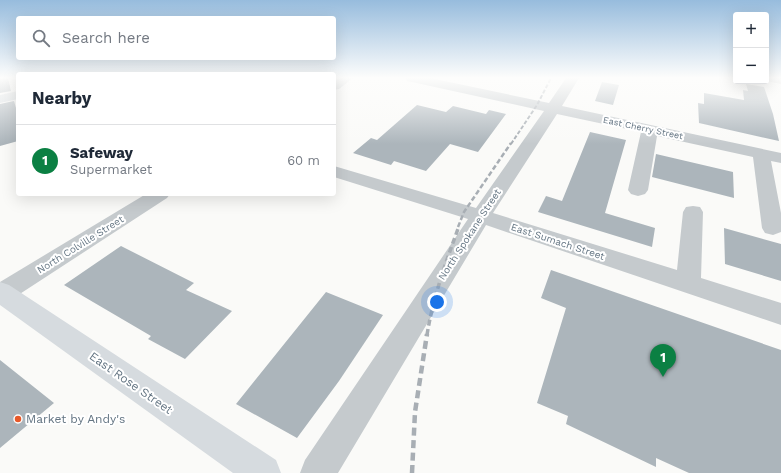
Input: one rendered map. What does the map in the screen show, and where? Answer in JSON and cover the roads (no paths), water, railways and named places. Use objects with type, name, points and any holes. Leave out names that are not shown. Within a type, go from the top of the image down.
[{"type":"main road","name":"East Rose Street","points":[[0,293],[263,473]]},
{"type":"street","name":"East Cherry Street","points":[[515,100],[781,158]]},
{"type":"street","name":"North Spokane Street","points":[[318,473],[480,217],[558,100]]},
{"type":"street","points":[[638,190],[650,129]]},
{"type":"street","points":[[761,153],[773,228]]},
{"type":"street","name":"East Sumach Street","points":[[336,172],[781,314]]},
{"type":"street","name":"North Colville Street","points":[[0,293],[157,196]]},
{"type":"street","points":[[688,284],[693,212]]},
{"type":"railway","points":[[511,144],[540,100]]},
{"type":"railway","points":[[458,227],[464,212],[511,143]]},
{"type":"railway","points":[[427,335],[436,293],[459,226]]},
{"type":"railway","points":[[412,473],[415,412],[427,334]]},
{"type":"place","name":"Safeway","points":[[663,377]]},
{"type":"place","name":"Market by Andy's","points":[[18,419]]}]
